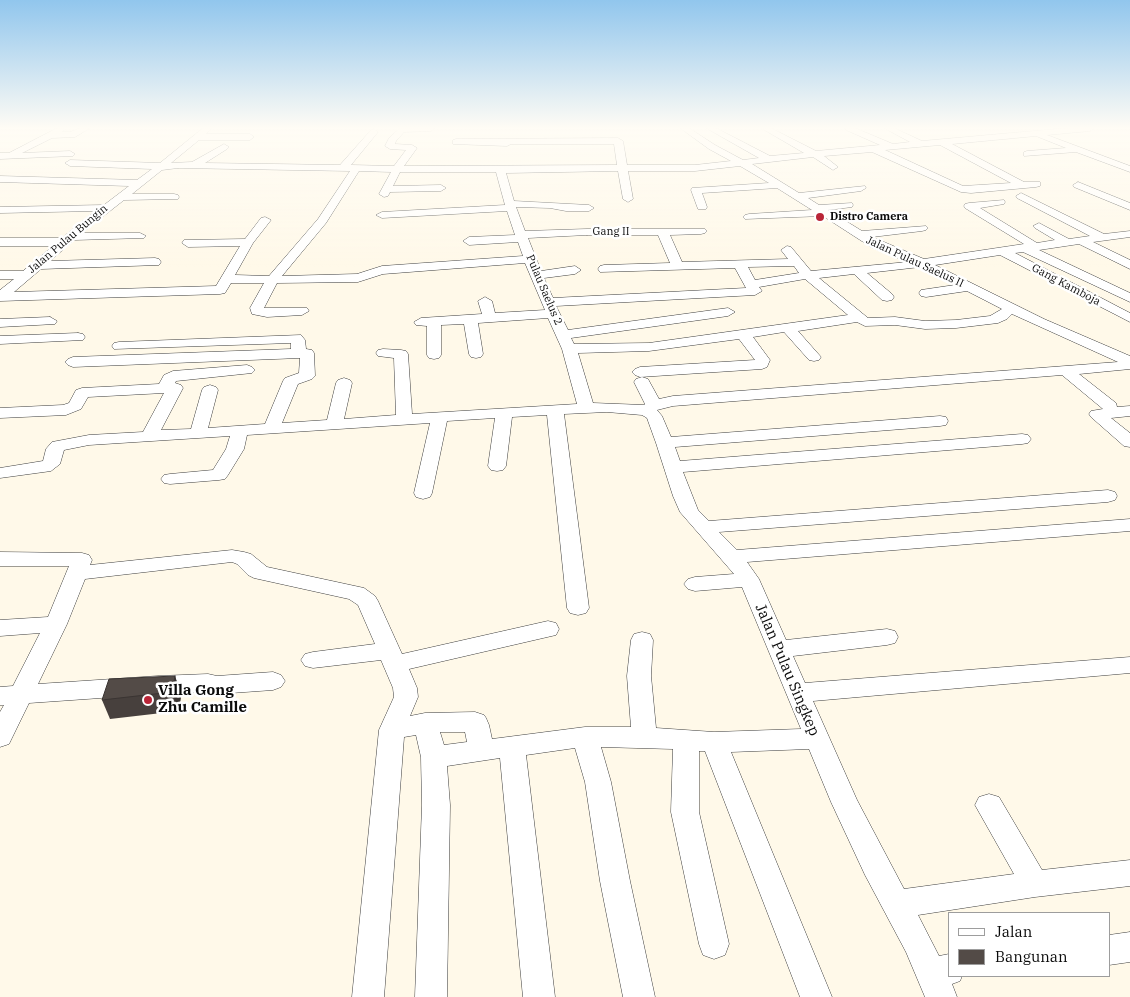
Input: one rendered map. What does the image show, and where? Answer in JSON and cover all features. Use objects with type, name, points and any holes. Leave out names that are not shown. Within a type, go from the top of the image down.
[{"type":"street","points":[[14,180],[23,175]]},
{"type":"street","name":"Jalan Pulau Bungin","points":[[1,296],[119,197],[149,175]]},
{"type":"street","points":[[302,311],[257,311],[257,308],[273,279],[322,221],[352,175]]},
{"type":"street","points":[[395,175],[385,192],[441,188]]},
{"type":"street","name":"Pulau Saelus 2","points":[[507,175],[511,206],[536,275],[569,349],[586,408]]},
{"type":"street","points":[[623,175],[628,199]]},
{"type":"street","name":"Jalan Pulau Saelus II","points":[[762,175],[781,180],[807,202],[859,235],[886,249],[920,262],[1127,364]]},
{"type":"street","points":[[930,175],[961,189],[971,190],[1021,191],[1034,180]]},
{"type":"street","points":[[980,179],[988,178],[993,175]]},
{"type":"street","points":[[999,175],[1021,191],[1055,212],[1104,238]]},
{"type":"street","points":[[0,179],[139,182]]},
{"type":"street","points":[[702,207],[696,190],[781,180]]},
{"type":"street","points":[[1078,186],[1130,207]]},
{"type":"street","points":[[749,217],[765,215],[807,202],[860,192]]},
{"type":"street","points":[[730,195],[848,205]]},
{"type":"street","points":[[119,197],[174,197]]},
{"type":"street","points":[[1090,202],[1114,200]]},
{"type":"street","points":[[1000,202],[969,206],[1035,247],[1130,298]]},
{"type":"street","points":[[382,215],[511,206],[550,205],[566,208],[589,208]]},
{"type":"street","points":[[0,210],[106,208]]},
{"type":"street","points":[[1055,212],[1069,212],[1078,217],[1087,218]]},
{"type":"street","points":[[1,296],[220,290],[248,242],[265,220]]},
{"type":"street","points":[[1039,226],[1068,242]]},
{"type":"street","points":[[859,235],[922,228]]},
{"type":"street","name":"Gang II","points":[[522,237],[587,232],[701,231]]},
{"type":"street","points":[[663,232],[678,267]]},
{"type":"street","points":[[751,285],[808,275],[904,266],[920,262],[1130,234]]},
{"type":"street","points":[[0,242],[140,236]]},
{"type":"street","points":[[469,241],[522,237]]},
{"type":"street","points":[[1116,237],[1130,243]]},
{"type":"street","points":[[1081,241],[1130,265]]},
{"type":"street","points":[[188,243],[248,242]]},
{"type":"street","points":[[1035,247],[1088,267]]},
{"type":"street","points":[[787,250],[808,275],[858,318],[866,322],[896,321],[925,325],[956,324],[993,320],[1002,316],[1010,308]]},
{"type":"street","name":"Gang Kamboja","points":[[1002,251],[1130,318]]},
{"type":"street","points":[[227,278],[358,278],[382,270],[531,259]]},
{"type":"street","points":[[604,269],[796,262]]},
{"type":"street","points":[[434,355],[428,322],[490,318],[551,308],[755,291],[740,264]]},
{"type":"street","points":[[37,266],[157,266],[145,291]]},
{"type":"street","points":[[536,275],[575,270]]},
{"type":"street","points":[[856,270],[887,298]]},
{"type":"street","points":[[0,275],[25,275]]},
{"type":"street","points":[[926,293],[968,287]]},
{"type":"street","points":[[485,301],[490,318]]},
{"type":"street","points":[[563,335],[728,312]]},
{"type":"street","points":[[569,349],[648,347],[858,318]]},
{"type":"street","points":[[470,319],[476,354]]},
{"type":"street","points":[[0,323],[50,321]]},
{"type":"street","points":[[786,327],[814,357]]},
{"type":"street","points":[[641,377],[762,364],[763,360],[742,333]]},
{"type":"street","points":[[0,340],[78,337]]},
{"type":"street","points":[[119,346],[296,338],[298,340],[299,353]]},
{"type":"street","points":[[383,353],[401,354],[404,420]]},
{"type":"street","points":[[73,362],[308,354],[308,376],[291,381],[271,429]]},
{"type":"street","points":[[0,473],[45,468],[50,464],[55,449],[65,443],[150,435],[240,431],[497,413],[586,408],[650,407],[673,401],[1066,371],[1127,364]]},
{"type":"street","points":[[165,388],[169,378],[173,376],[247,370]]},
{"type":"street","points":[[1066,371],[1110,406]]},
{"type":"street","name":"Jalan Pulau Singkep","points":[[641,377],[682,496],[690,512],[732,557],[749,579],[816,739],[875,866],[940,980]]},
{"type":"street","points":[[334,425],[344,384]]},
{"type":"street","points":[[0,413],[66,410],[75,406],[82,393],[176,388],[150,435]]},
{"type":"street","points":[[198,433],[210,390]]},
{"type":"street","points":[[490,396],[497,413],[498,466]]},
{"type":"street","points":[[555,410],[578,608]]},
{"type":"street","points":[[1130,411],[1097,414],[1130,442]]},
{"type":"street","points":[[423,493],[439,417]]},
{"type":"street","points":[[665,443],[940,421]]},
{"type":"street","points":[[170,479],[221,474],[235,449],[240,431]]},
{"type":"street","points":[[672,467],[1022,439]]},
{"type":"street","points":[[703,527],[1108,496]]},
{"type":"street","points":[[732,557],[1130,525]]},
{"type":"street","points":[[78,572],[232,556],[244,559],[261,573],[356,593],[367,601],[405,688],[406,697],[392,730],[368,997]]},
{"type":"street","points":[[0,559],[82,560],[56,624],[10,695],[0,737]]},
{"type":"street","points":[[695,584],[749,579]]},
{"type":"street","points":[[0,628],[56,624]]},
{"type":"street","points":[[313,660],[392,657],[548,630]]},
{"type":"street","points":[[779,649],[887,637]]},
{"type":"street","points":[[642,640],[639,676],[644,737]]},
{"type":"street","points":[[796,693],[1130,665]]},
{"type":"street","points":[[10,695],[166,685],[208,683],[217,685],[273,681]]},
{"type":"street","points":[[392,730],[425,723],[475,722],[481,752]]},
{"type":"street","points":[[425,723],[434,758],[436,806],[431,997]]},
{"type":"street","points":[[585,737],[598,782],[615,881],[639,997]]},
{"type":"street","points":[[434,758],[585,737],[644,737],[714,742],[816,739]]},
{"type":"street","points":[[686,739],[685,812],[714,944]]},
{"type":"street","points":[[714,742],[816,997]]},
{"type":"street","points":[[512,748],[539,997]]},
{"type":"street","points":[[989,805],[1035,884]]},
{"type":"street","points":[[897,904],[1035,884],[1130,873]]},
{"type":"street","points":[[1110,950],[1130,947]]},
{"type":"building","points":[[175,676],[172,692],[102,700],[109,679]]},
{"type":"place","name":"Distro Camera","points":[[820,217]]},
{"type":"place","name":"Villa Gong Zhu Camille","points":[[148,700]]}]
